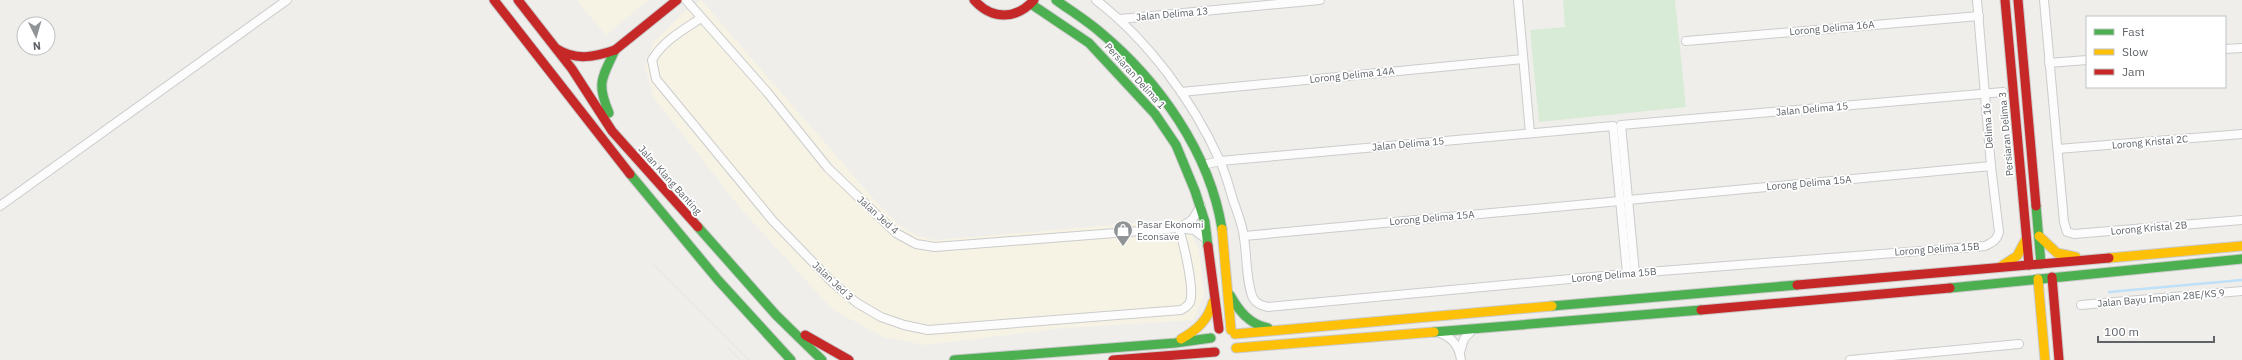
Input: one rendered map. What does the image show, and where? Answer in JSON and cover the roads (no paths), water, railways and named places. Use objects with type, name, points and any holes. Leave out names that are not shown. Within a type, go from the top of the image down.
[{"type":"main road","points":[[494,0],[599,136],[718,280],[791,360]]},
{"type":"main road","name":"Jalan Klang Banting","points":[[518,0],[556,48],[612,131],[776,315],[822,360]]},
{"type":"main road","points":[[612,131],[599,86],[601,76],[615,50],[677,0]]},
{"type":"main road","points":[[974,0],[984,10],[1004,16],[1024,10],[1033,2]]},
{"type":"main road","name":"Persiaran Delima 1","points":[[1056,0],[1106,37],[1169,106],[1204,165],[1212,185],[1226,250],[1228,291],[1233,332],[1238,339],[1228,351]]},
{"type":"main road","name":"Persiaran Delima 3","points":[[2006,0],[2029,265]]},
{"type":"main road","points":[[2018,0],[2041,264]]},
{"type":"main road","name":"Persiaran Delima 1","points":[[1033,2],[1089,43],[1155,114],[1176,145],[1201,206],[1208,240],[1219,329]]},
{"type":"main road","points":[[556,48],[567,54],[586,57],[615,50]]},
{"type":"main road","points":[[1183,163],[1193,167],[1204,165]]},
{"type":"main road","points":[[1191,183],[1196,174],[1204,165]]},
{"type":"main road","points":[[2039,236],[2057,253],[2095,260]]},
{"type":"main road","points":[[1998,268],[2007,264],[2017,256],[2026,238]]},
{"type":"main road","points":[[1280,330],[1228,351],[1210,344],[1211,338],[1219,329],[1233,332],[1280,330],[2242,246]]},
{"type":"main road","points":[[1113,360],[1228,351],[1436,331],[1828,300],[2096,272],[2242,260]]},
{"type":"main road","points":[[2055,312],[2059,293],[2066,283],[2096,272]]},
{"type":"main road","points":[[2052,277],[2059,360]]},
{"type":"main road","points":[[2038,279],[2045,360]]},
{"type":"main road","points":[[2017,281],[2033,287],[2039,296]]},
{"type":"main road","points":[[1228,291],[1242,315],[1260,327],[1280,330]]},
{"type":"main road","points":[[1175,343],[1193,333],[1205,322],[1211,312],[1215,296]]},
{"type":"main road","points":[[776,315],[817,342],[849,360]]},
{"type":"main road","points":[[954,360],[1175,343],[1211,338]]},
{"type":"street","points":[[0,206],[287,0]]},
{"type":"street","name":"Jalan Jed 4","points":[[686,0],[767,92],[828,168],[896,233],[916,244],[935,247],[1179,228],[1194,230],[1208,240]]},
{"type":"street","points":[[1096,0],[1120,19],[1181,92],[1203,126],[1220,161],[1244,236]]},
{"type":"street","name":"Jalan Delima 13","points":[[1120,19],[1320,0]]},
{"type":"street","points":[[1518,0],[1530,132]]},
{"type":"street","name":"Delima 16","points":[[1977,0],[1991,166],[1999,232],[1996,240],[1985,246]]},
{"type":"street","points":[[2044,0],[2058,150]]},
{"type":"street","name":"Lorong Delima 16A","points":[[1686,41],[1979,16]]},
{"type":"street","name":"Jalan Jed 3","points":[[701,18],[670,40],[657,53],[652,60],[656,79],[773,221],[844,293],[882,317],[904,325],[928,330],[1181,310],[1187,306],[1190,301],[1191,294],[1186,253],[1179,228]]},
{"type":"street","points":[[2226,49],[2242,48]]},
{"type":"street","name":"Lorong Delima 14A","points":[[1181,92],[1523,58]]},
{"type":"street","points":[[2049,64],[2086,60]]},
{"type":"street","points":[[2012,77],[2002,92],[2015,111]]},
{"type":"street","name":"Jalan Delima 15","points":[[1204,165],[1220,161],[1530,132],[1617,126],[2002,92]]},
{"type":"street","points":[[1617,126],[1631,273]]},
{"type":"street","name":"Lorong Kristal 2C","points":[[2058,150],[2242,134]]},
{"type":"street","name":"Lorong Kristal 2B","points":[[2058,150],[2064,222],[2067,232],[2074,234],[2242,220]]},
{"type":"street","name":"Lorong Delima 15A","points":[[1244,236],[1991,166]]},
{"type":"street","points":[[1179,228],[1192,220],[1201,206]]},
{"type":"street","name":"Lorong Delima 15B","points":[[1244,236],[1251,292],[1258,303],[1268,307],[1631,273],[1985,246]]},
{"type":"street","name":"Jalan Bayu Impian 28E/KS 9","points":[[2081,305],[2242,291]]},
{"type":"street","points":[[1460,356],[1464,339],[1474,328]]},
{"type":"street","points":[[1436,331],[1452,339],[1460,356]]},
{"type":"street","points":[[1850,360],[2019,344]]},
{"type":"waterway","points":[[2109,292],[2242,280]]},
{"type":"tram line","points":[[653,264],[749,360]]},
{"type":"tram line","points":[[727,347],[740,360]]},
{"type":"place","name":"Pasar Ekonomi Econsave","points":[[1123,247]]}]
